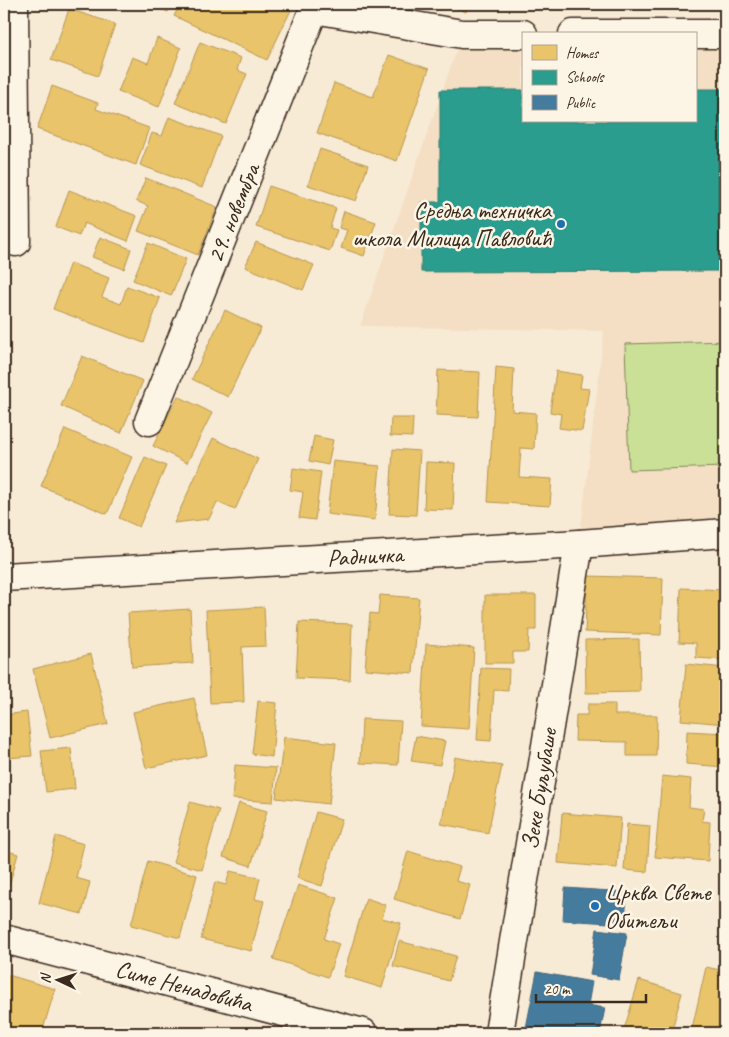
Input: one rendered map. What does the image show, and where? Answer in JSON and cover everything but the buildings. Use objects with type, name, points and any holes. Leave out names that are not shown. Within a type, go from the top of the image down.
[{"type":"street","points":[[14,4],[16,242]]},
{"type":"street","points":[[315,7],[462,34],[522,34]]},
{"type":"street","name":"29. новембра","points":[[149,421],[315,7]]},
{"type":"street","points":[[696,34],[725,34]]},
{"type":"street","name":"Радничка","points":[[4,577],[579,544],[725,533]]},
{"type":"street","name":"Зеке Буљубаше","points":[[500,1033],[579,544]]},
{"type":"street","name":"Симе Ненадовића","points":[[4,940],[363,1033]]},
{"type":"shaded area","name":"Средња техничка школа Милица Павловић","points":[[462,34],[522,34],[522,122],[696,122],[696,34],[725,34],[725,533],[579,544],[604,331],[360,326]]},
{"type":"green space","points":[[725,341],[725,467],[629,470],[625,344]]},
{"type":"place","name":"Средња техничка школа Милица Павловић","points":[[561,224]]},
{"type":"place","name":"Црква Свете Обитељи","points":[[595,906]]}]
